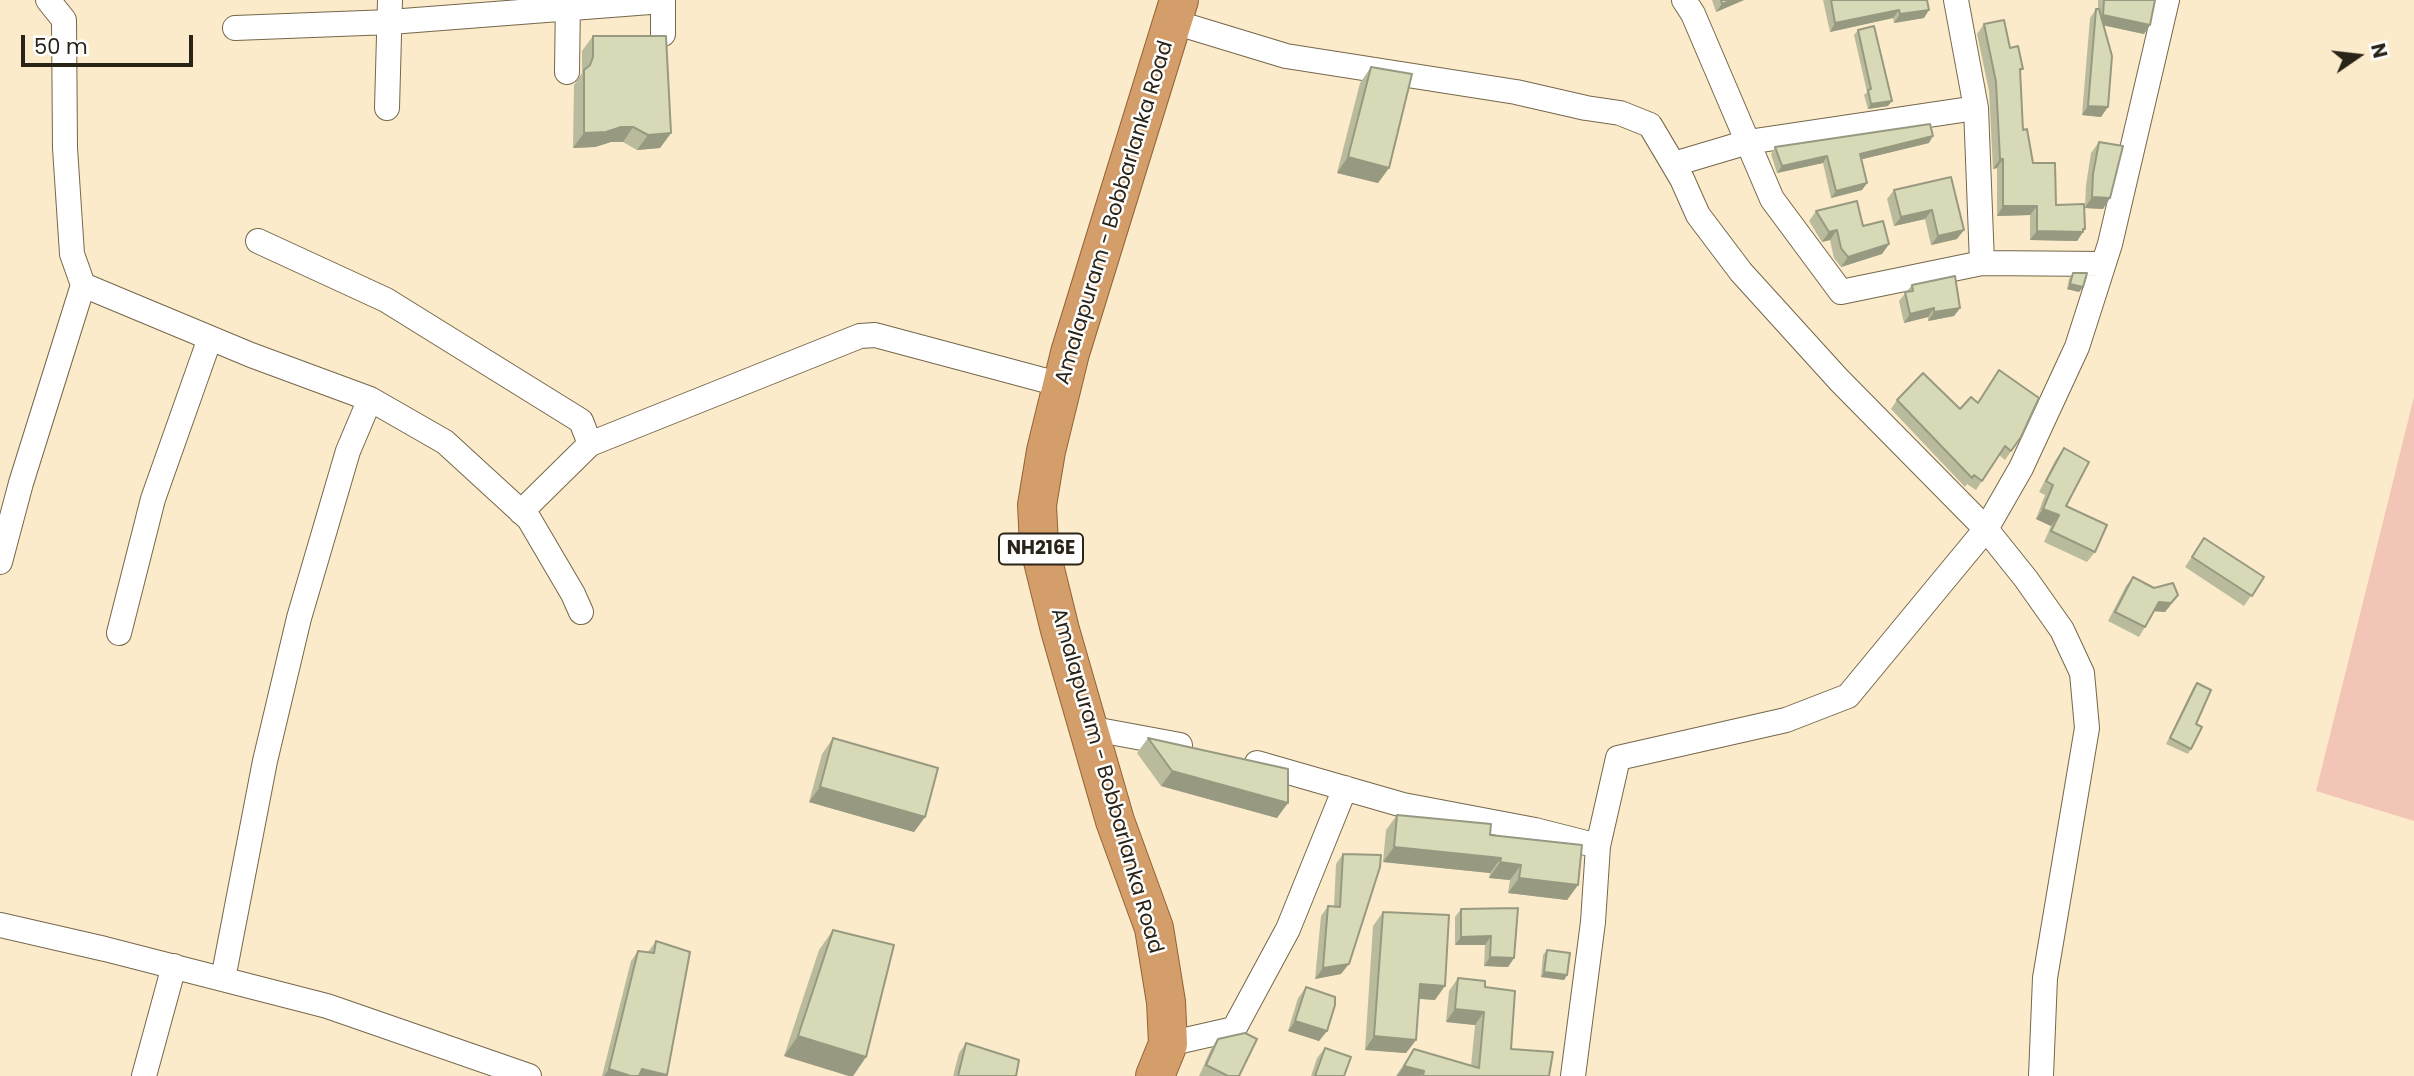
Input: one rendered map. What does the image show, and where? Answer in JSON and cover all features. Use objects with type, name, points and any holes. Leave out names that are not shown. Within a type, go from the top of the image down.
[{"type":"highway","name":"Amalapuram - Bobbarlanka Road","points":[[1162,1060],[1166,1002],[1154,928],[1115,821],[1060,630],[1040,545],[1037,505],[1046,451],[1073,341],[1176,11]]},
{"type":"street","points":[[0,562],[21,483],[83,285],[72,254],[66,175],[64,20],[48,0]]},
{"type":"street","points":[[1684,0],[1693,14],[1772,199],[1841,292],[1982,263],[2103,264]]},
{"type":"street","points":[[1956,0],[1976,108],[1982,263]]},
{"type":"street","points":[[1573,1076],[1594,922],[1598,846],[1618,758],[1786,720],[1848,696],[1986,529],[2021,468],[2077,347],[2103,264],[2167,0]]},
{"type":"street","points":[[235,28],[390,11],[663,1],[663,34]]},
{"type":"street","points":[[567,72],[568,4]]},
{"type":"street","points":[[387,108],[390,11]]},
{"type":"street","points":[[1176,11],[1286,56],[1516,92],[1620,113],[1650,125],[1674,164],[1698,215],[1741,272],[1839,380],[1986,529],[2062,630],[2082,673],[2087,729],[2045,978],[2041,1076]]},
{"type":"street","points":[[1674,164],[1748,142],[1976,108]]},
{"type":"street","points":[[258,241],[398,307],[581,421],[590,444]]},
{"type":"street","points":[[83,285],[210,338],[370,399],[445,442],[529,519],[581,612]]},
{"type":"street","points":[[522,512],[590,444],[860,336],[875,335],[1062,385]]},
{"type":"street","points":[[119,633],[153,499],[210,338]]},
{"type":"street","points":[[223,979],[265,761],[299,618],[348,451],[370,399]]},
{"type":"street","points":[[1088,727],[1203,751]]},
{"type":"street","points":[[1228,756],[1403,805],[1535,830],[1598,846]]},
{"type":"street","points":[[1162,1060],[1234,1029],[1288,929],[1345,788]]},
{"type":"street","points":[[0,925],[327,1006],[530,1076]]},
{"type":"street","points":[[144,1076],[174,967]]},
{"type":"shaded area","points":[[2414,397],[2414,821],[2316,791]]},
{"type":"building","points":[[1831,0],[1927,0],[1929,10],[1900,14],[1899,10],[1835,23]]},
{"type":"building","points":[[2104,0],[2155,0],[2150,25],[2103,15]]},
{"type":"building","points":[[2096,9],[2099,9],[2112,56],[2108,107],[2088,106]]},
{"type":"building","points":[[2004,20],[2010,48],[2018,46],[2023,69],[2020,69],[2023,130],[2027,129],[2033,163],[2055,163],[2056,205],[2084,204],[2083,232],[2037,231],[2037,206],[2003,206],[2003,159],[2000,159],[1996,82],[1984,24]]},
{"type":"building","points":[[1874,26],[1892,101],[1871,104],[1868,90],[1871,89],[1858,30]]},
{"type":"building","points":[[593,36],[666,36],[671,133],[648,135],[633,127],[621,127],[606,132],[584,133],[584,70],[593,57]]},
{"type":"building","points":[[1371,67],[1412,74],[1389,168],[1348,157]]},
{"type":"building","points":[[1930,124],[1933,136],[1860,154],[1867,183],[1836,191],[1827,156],[1782,166],[1775,147]]},
{"type":"building","points":[[2099,142],[2123,146],[2110,198],[2092,197]]},
{"type":"building","points":[[1951,177],[1964,230],[1938,236],[1932,210],[1901,217],[1894,190]]},
{"type":"building","points":[[1857,201],[1863,226],[1883,221],[1889,244],[1848,257],[1841,248],[1837,230],[1829,232],[1816,211]]},
{"type":"building","points":[[2073,273],[2087,273],[2083,287],[2070,284]]},
{"type":"building","points":[[1955,276],[1960,308],[1934,312],[1934,308],[1910,314],[1905,292],[1913,291],[1912,285]]},
{"type":"building","points":[[1999,370],[2039,398],[2021,437],[2011,451],[2005,446],[1982,481],[1974,475],[1972,478],[1897,400],[1923,373],[1960,409],[1971,397],[1978,403]]},
{"type":"building","points":[[2064,448],[2089,462],[2066,506],[2107,525],[2095,552],[2051,531],[2059,515],[2043,509],[2053,485],[2046,481]]},
{"type":"building","points":[[2204,538],[2264,577],[2252,596],[2192,557]]},
{"type":"building","points":[[2133,577],[2154,588],[2173,583],[2178,595],[2171,603],[2159,602],[2145,627],[2115,612]]},
{"type":"building","points":[[2197,683],[2211,690],[2196,724],[2202,727],[2191,749],[2170,738]]},
{"type":"building","points":[[833,738],[938,768],[925,817],[820,787]]},
{"type":"building","points":[[1148,738],[1288,769],[1288,803],[1172,771]]},
{"type":"building","points":[[1397,815],[1491,824],[1490,835],[1582,845],[1578,885],[1519,878],[1521,865],[1500,862],[1501,858],[1394,847]]},
{"type":"building","points":[[1343,854],[1381,855],[1380,867],[1349,964],[1323,968],[1328,906],[1340,907]]},
{"type":"building","points":[[1518,908],[1514,958],[1490,957],[1491,936],[1461,937],[1461,909]]},
{"type":"building","points":[[1383,912],[1449,915],[1445,986],[1420,984],[1416,1040],[1374,1036]]},
{"type":"building","points":[[833,930],[894,945],[866,1057],[798,1036]]},
{"type":"building","points":[[656,941],[690,952],[667,1075],[642,1069],[639,1076],[631,1076],[609,1069],[638,951],[654,953]]},
{"type":"building","points":[[1547,950],[1570,953],[1567,975],[1544,972]]},
{"type":"building","points":[[1458,978],[1485,981],[1485,987],[1515,991],[1511,1049],[1553,1052],[1549,1076],[1423,1076],[1424,1071],[1404,1066],[1414,1049],[1479,1068],[1484,1012],[1455,1009]]},
{"type":"building","points":[[1306,987],[1335,997],[1327,1031],[1295,1021]]},
{"type":"building","points":[[1245,1033],[1257,1039],[1239,1076],[1228,1076],[1206,1065],[1218,1039]]},
{"type":"building","points":[[966,1043],[1019,1060],[1016,1076],[958,1076]]},
{"type":"building","points":[[1325,1048],[1351,1057],[1344,1076],[1315,1076]]}]
